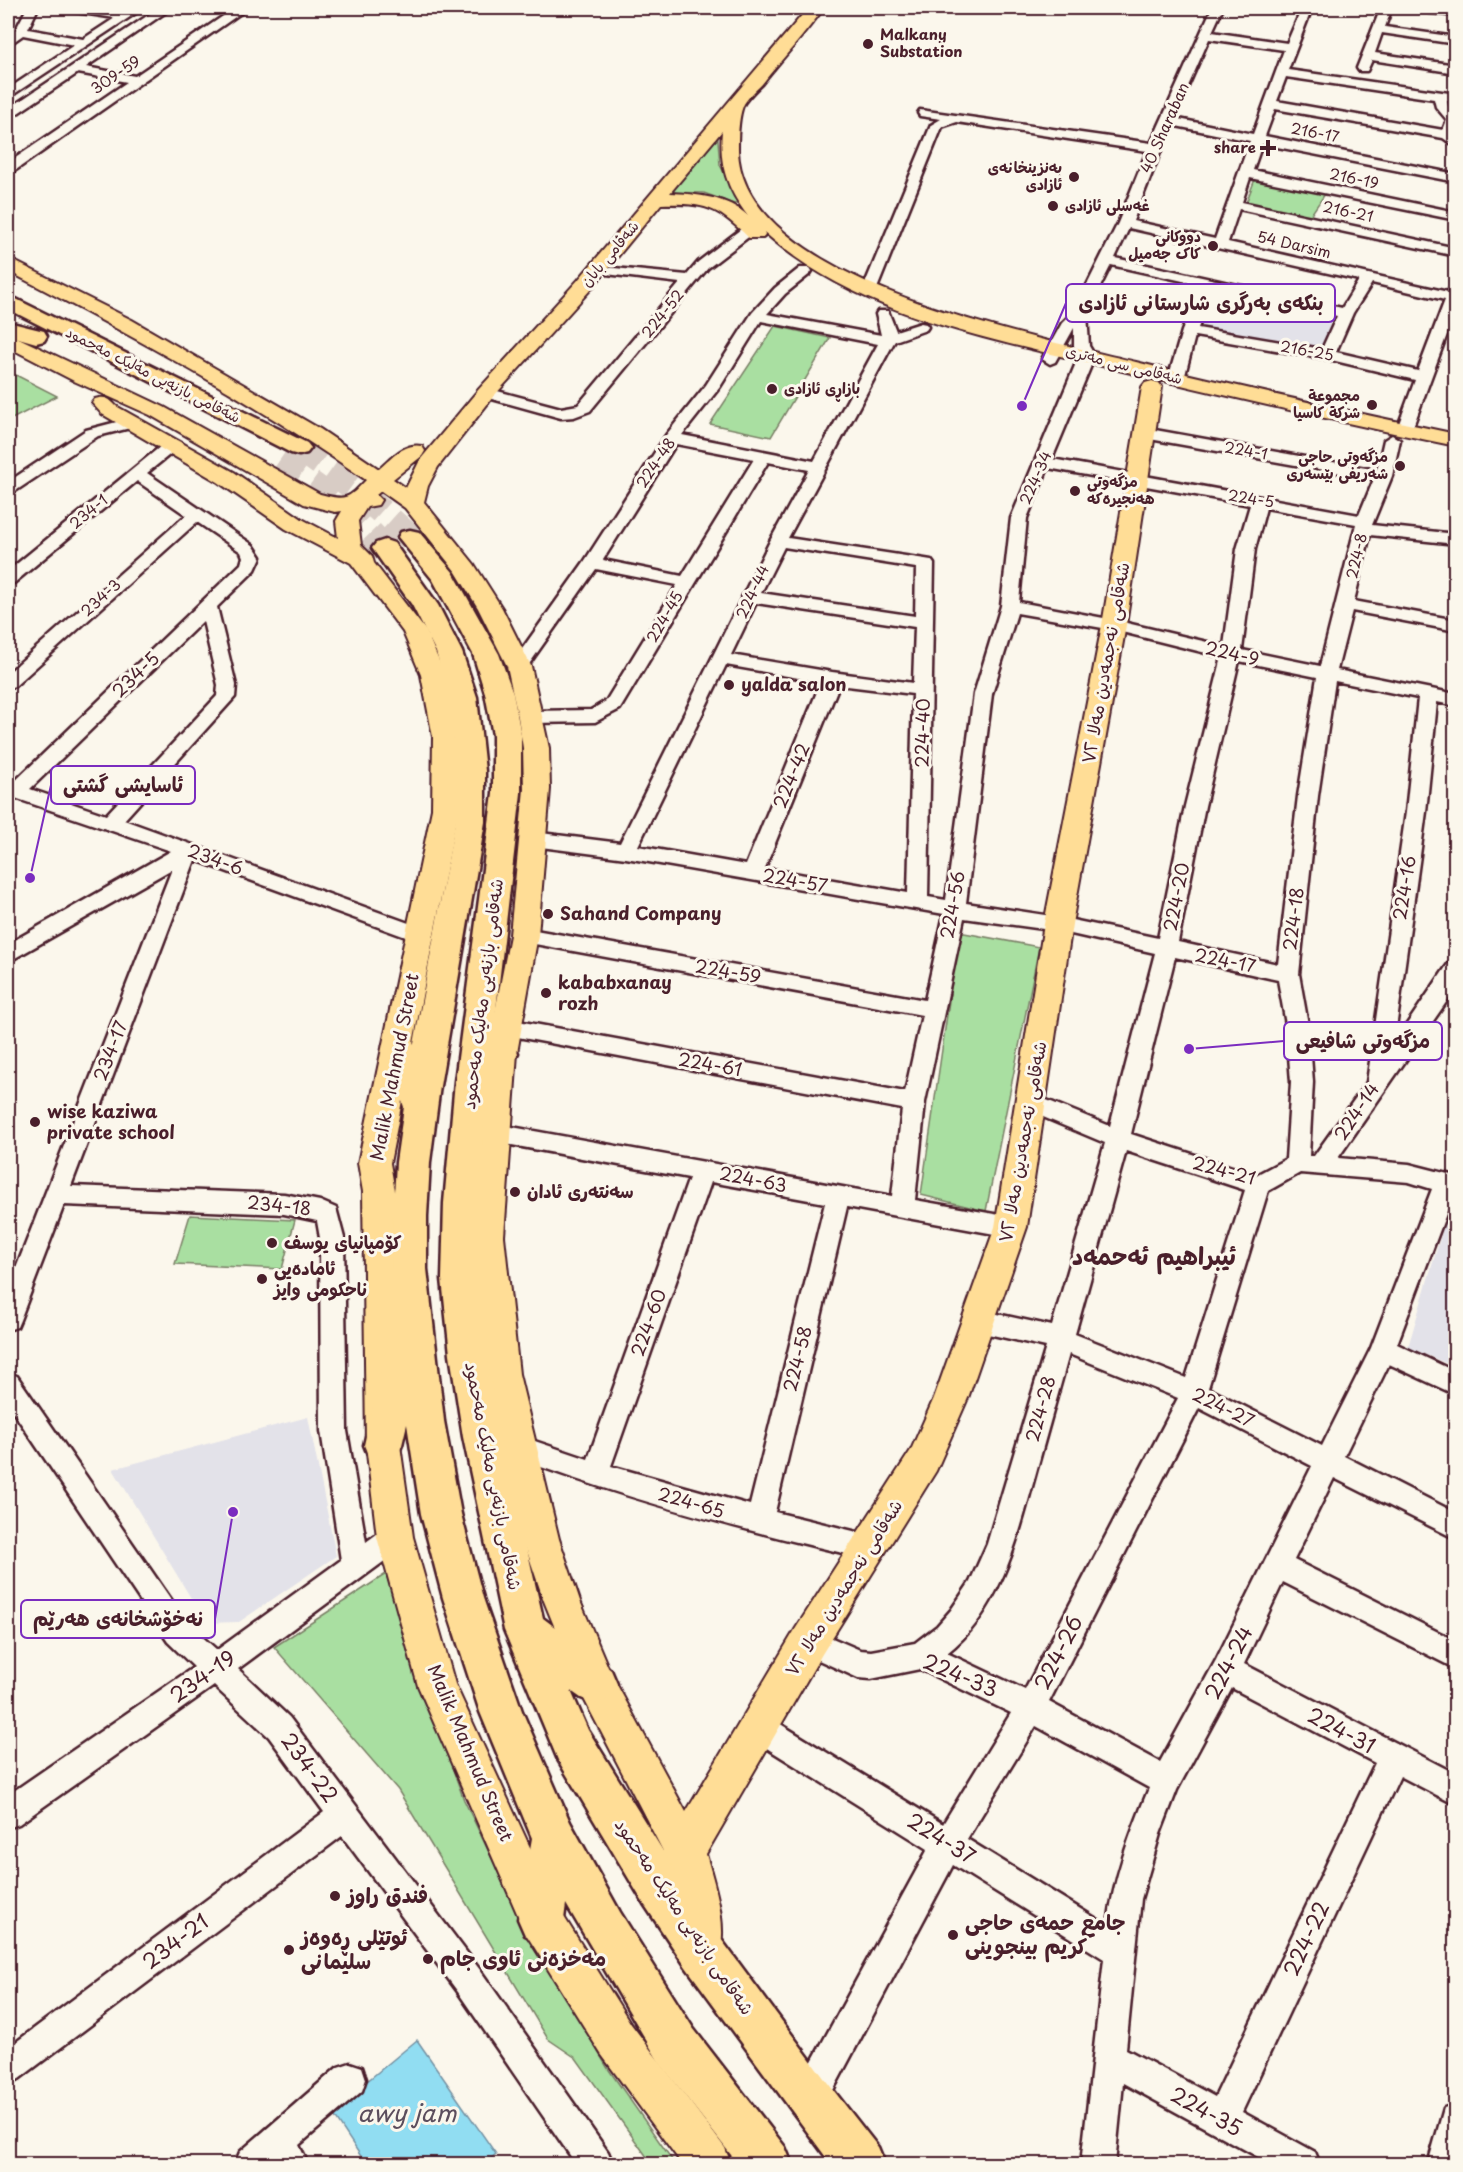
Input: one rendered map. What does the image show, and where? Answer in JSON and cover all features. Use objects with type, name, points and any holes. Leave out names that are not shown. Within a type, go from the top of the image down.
[{"type":"highway","name":"شەقامی بازنەیی مەلیک مەحمود","points":[[8,301],[47,323],[298,448]]},
{"type":"highway","name":"شەقامی بازنەیی مەلیک مەحمود","points":[[8,320],[279,460]]},
{"type":"highway","points":[[8,329],[36,336]]},
{"type":"highway","name":"شەقامی بازنەیی مەلیک مەحمود","points":[[389,508],[402,570],[425,605],[441,664],[463,697],[471,771],[470,822],[420,1108],[413,1162],[410,1216],[409,1269],[425,1421],[443,1525],[463,1598],[501,1712],[554,1838],[604,1928],[676,2045],[768,2164]]},
{"type":"highway","name":"شەقامی بازنەیی مەلیک مەحمود","points":[[389,508],[444,577],[486,654],[499,693],[507,735],[507,793],[482,1122],[461,1203],[460,1279],[468,1354],[482,1437],[525,1630],[573,1746],[660,1888],[702,1951],[810,2099],[861,2164]]},
{"type":"highway","points":[[399,1045],[420,1108]]},
{"type":"highway","points":[[383,1445],[413,1308]]},
{"type":"highway","points":[[525,1630],[596,1684]]},
{"type":"highway","points":[[541,1919],[554,1838]]},
{"type":"main road","name":"شەقامی بابان","points":[[294,487],[326,493],[346,486],[357,476],[389,508],[417,486],[421,458],[486,393],[598,269],[735,105],[798,20]]},
{"type":"main road","name":"شەقامی سی مەتری","points":[[735,105],[730,131],[734,178],[741,194],[805,271],[850,299],[883,314],[921,327],[1053,354]]},
{"type":"main road","name":"شەقامی سی مەتری","points":[[656,198],[687,199],[716,205],[737,215],[750,229],[789,253],[869,291],[934,318],[969,329],[1164,383],[1398,434],[1455,440]]},
{"type":"main road","points":[[8,264],[125,324],[313,433],[389,508],[466,569],[490,608],[519,666],[536,748],[537,789],[524,935],[505,1040],[482,1122],[488,1236],[502,1374],[544,1549],[562,1601],[596,1684],[686,1853],[697,1895],[702,1951]]},
{"type":"main road","points":[[585,284],[576,280],[569,272],[598,269]]},
{"type":"main road","points":[[8,282],[138,350],[212,374]]},
{"type":"main road","points":[[357,503],[347,521],[350,546],[389,508],[421,458],[426,441],[548,297]]},
{"type":"main road","points":[[8,339],[81,377],[111,401],[132,423],[226,477],[294,524],[389,508]]},
{"type":"main road","points":[[138,350],[151,374]]},
{"type":"main road","name":"شەقامی نەجمەدین مەلا ٧٢","points":[[660,1888],[686,1853],[809,1641],[924,1460],[951,1398],[1011,1227],[1058,924],[1114,625],[1144,433],[1164,383]]},
{"type":"main road","points":[[111,401],[157,411],[323,503],[335,505],[357,503],[389,508]]},
{"type":"main road","name":"شەقامی سی مەتری","points":[[1398,434],[1455,454]]},
{"type":"main road","name":"Malik Mahmud Street","points":[[441,664],[446,737],[445,809],[375,1163],[379,1192],[383,1445],[395,1537],[437,1686],[541,1919],[616,2039],[709,2164]]},
{"type":"street","points":[[8,40],[21,31],[32,8]]},
{"type":"street","points":[[69,8],[126,16]]},
{"type":"street","points":[[8,94],[139,8]]},
{"type":"street","points":[[8,114],[166,8]]},
{"type":"street","name":"309-59","points":[[9,167],[242,8]]},
{"type":"street","name":"40 Sharaban","points":[[1053,354],[1069,323],[1080,313],[1125,223],[1217,8]]},
{"type":"street","points":[[1220,245],[1281,72],[1307,8]]},
{"type":"street","points":[[1357,84],[1386,8]]},
{"type":"street","points":[[1377,30],[1406,18],[1453,11]]},
{"type":"street","points":[[1406,18],[1455,41]]},
{"type":"street","points":[[21,31],[85,43]]},
{"type":"street","points":[[1205,35],[1292,47]]},
{"type":"street","points":[[1368,56],[1455,69]]},
{"type":"street","points":[[77,69],[137,80]]},
{"type":"street","points":[[1281,72],[1455,98]]},
{"type":"street","points":[[1270,104],[1451,156],[1454,120],[1442,107],[1440,96]]},
{"type":"street","points":[[869,291],[930,117],[956,118],[1156,148]]},
{"type":"street","name":"216-17","points":[[1168,121],[1258,139],[1451,156]]},
{"type":"street","name":"216-19","points":[[1246,173],[1327,207],[1455,216]]},
{"type":"street","name":"216-21","points":[[1234,204],[1327,207],[1455,252]]},
{"type":"street","name":"54 Darsim","points":[[1125,223],[1367,279],[1454,295]]},
{"type":"street","name":"224-52","points":[[486,393],[561,413],[584,408],[704,265],[750,229]]},
{"type":"street","points":[[1106,260],[1346,313]]},
{"type":"street","points":[[598,269],[691,280]]},
{"type":"street","name":"224-48","points":[[519,666],[591,563],[672,438],[712,387],[757,316],[780,291],[805,271]]},
{"type":"street","points":[[1327,354],[1346,313],[1367,279]]},
{"type":"street","points":[[1164,383],[1209,283]]},
{"type":"street","name":"224-8","points":[[1327,675],[1365,525],[1398,434],[1424,377],[1454,295]]},
{"type":"street","name":"40 Sharaban","points":[[1080,313],[1082,321],[1080,344],[1084,362]]},
{"type":"street","points":[[883,314],[888,326],[888,340]]},
{"type":"street","points":[[757,316],[888,340],[921,327]]},
{"type":"street","name":"216-25","points":[[1189,331],[1327,354],[1424,377]]},
{"type":"street","name":"224-44","points":[[626,851],[778,541],[888,340]]},
{"type":"street","name":"224-34","points":[[1010,606],[1019,518],[1084,362]]},
{"type":"street","points":[[8,481],[94,424],[111,401]]},
{"type":"street","points":[[8,489],[92,433],[132,423]]},
{"type":"street","name":"224-1","points":[[1144,433],[1384,477]]},
{"type":"street","points":[[672,438],[763,458],[818,467]]},
{"type":"street","name":"234-1","points":[[8,579],[172,445]]},
{"type":"street","name":"224-45","points":[[531,717],[595,716],[613,705],[685,582],[763,458]]},
{"type":"street","name":"224-5","points":[[1044,462],[1136,482],[1260,500],[1365,525],[1455,539]]},
{"type":"street","points":[[136,473],[195,515]]},
{"type":"street","name":"224-20","points":[[1118,1139],[1166,949],[1195,806],[1232,654],[1246,549],[1260,500]]},
{"type":"street","name":"234-5","points":[[12,790],[249,566],[252,557],[247,549],[195,515]]},
{"type":"street","name":"234-3","points":[[8,682],[195,515]]},
{"type":"street","name":"224-40","points":[[778,541],[925,564],[918,903]]},
{"type":"street","points":[[591,563],[685,582]]},
{"type":"street","points":[[751,597],[925,623]]},
{"type":"street","points":[[1345,604],[1455,626]]},
{"type":"street","points":[[110,824],[226,697],[227,685],[208,605]]},
{"type":"street","name":"224-9","points":[[1010,606],[1114,625],[1327,675],[1455,700]]},
{"type":"street","name":"224-56","points":[[903,1206],[914,1102],[955,909],[984,694],[1010,606]]},
{"type":"street","points":[[721,659],[832,678],[924,690]]},
{"type":"street","name":"224-18","points":[[1296,1164],[1302,1082],[1298,1030],[1288,974],[1308,796],[1327,675]]},
{"type":"street","name":"224-42","points":[[753,873],[832,678]]},
{"type":"street","name":"224-16","points":[[1378,1081],[1416,812],[1428,695]]},
{"type":"street","name":"234-6","points":[[12,790],[189,850],[421,935]]},
{"type":"street","name":"224-57","points":[[532,839],[626,851],[918,903],[1058,924]]},
{"type":"street","points":[[8,953],[189,850]]},
{"type":"street","name":"234-17","points":[[8,1320],[189,850]]},
{"type":"street","name":"224-17","points":[[1058,924],[1288,974]]},
{"type":"street","name":"224-59","points":[[524,935],[933,1009]]},
{"type":"street","name":"224-14","points":[[1320,1166],[1441,994],[1455,969]]},
{"type":"street","name":"224-61","points":[[505,1040],[914,1102]]},
{"type":"street","name":"224-21","points":[[1032,1103],[1118,1139],[1258,1185],[1296,1164]]},
{"type":"street","name":"224-63","points":[[482,1122],[703,1171],[1011,1227]]},
{"type":"street","name":"224-28","points":[[921,1655],[949,1633],[974,1603],[986,1580],[1011,1512],[1118,1139]]},
{"type":"street","points":[[1296,1164],[1409,1173],[1450,1185]]},
{"type":"street","name":"224-60","points":[[595,1475],[703,1171]]},
{"type":"street","name":"224-26","points":[[810,2099],[948,1843],[1030,1708],[1194,1393],[1258,1185]]},
{"type":"street","name":"224-24","points":[[1098,2164],[1126,1899],[1145,1834],[1166,1781],[1226,1670],[1330,1462],[1383,1349],[1450,1185]]},
{"type":"street","name":"234-18","points":[[56,1195],[284,1204],[320,1211],[328,1215],[332,1238],[334,1431],[356,1566]]},
{"type":"street","name":"224-58","points":[[759,1522],[838,1196]]},
{"type":"street","name":"224-27","points":[[979,1321],[1060,1339],[1194,1393],[1455,1527]]},
{"type":"street","points":[[1383,1349],[1455,1384]]},
{"type":"street","name":"234-22","points":[[8,1384],[178,1633],[279,1727],[469,1981],[596,2164]]},
{"type":"street","name":"224-65","points":[[518,1447],[595,1475],[759,1522],[868,1546]]},
{"type":"street","name":"234-19","points":[[8,1813],[216,1668],[395,1537]]},
{"type":"street","points":[[1278,1566],[1455,1656]]},
{"type":"street","name":"224-33","points":[[809,1641],[858,1664],[871,1665],[921,1655],[1030,1708],[1166,1781]]},
{"type":"street","name":"224-31","points":[[1226,1670],[1455,1790]]},
{"type":"street","name":"224-37","points":[[759,1727],[1121,1953]]},
{"type":"street","name":"224-22","points":[[1221,2120],[1393,1758]]},
{"type":"street","name":"234-21","points":[[8,2068],[344,1816]]},
{"type":"street","name":"224-35","points":[[1110,2058],[1303,2164]]},
{"type":"street","points":[[252,2164],[284,2154],[350,2079]]},
{"type":"street","points":[[1445,2164],[1455,2120]]},
{"type":"shaded area","points":[[1212,287],[1341,315],[1323,352],[1196,329]]},
{"type":"shaded area","points":[[1449,1208],[1456,1210],[1455,1367],[1408,1347]]},
{"type":"shaded area","points":[[308,1417],[336,1556],[239,1622],[206,1623],[113,1469]]},
{"type":"green space","points":[[717,128],[720,165],[740,202],[734,204],[704,193],[662,192]]},
{"type":"green space","points":[[1255,179],[1325,194],[1310,216],[1246,203]]},
{"type":"green space","points":[[775,326],[830,338],[771,437],[710,424]]},
{"type":"green space","points":[[8,371],[57,396],[8,421]]},
{"type":"green space","points":[[959,932],[1039,947],[986,1211],[921,1195]]},
{"type":"green space","points":[[190,1215],[295,1220],[282,1269],[175,1264]]},
{"type":"green space","points":[[386,1574],[412,1657],[464,1800],[526,1930],[607,2067],[675,2164],[652,2164],[576,2058],[548,2039],[398,1790],[274,1647]]},
{"type":"water","name":"awy jam","points":[[417,2040],[496,2154],[484,2164],[366,2164],[331,2111]]},
{"type":"tunnel","points":[[299,448],[357,490],[410,537]]},
{"type":"tunnel","points":[[279,461],[346,508],[385,548]]},
{"type":"place","name":"Malkany Substation","points":[[868,44]]},
{"type":"place","name":"share","points":[[1268,148]]},
{"type":"place","name":"بەنزینخانەی ئازادی","points":[[1074,177]]},
{"type":"place","name":"غەسلی ئازادی","points":[[1053,206]]},
{"type":"place","name":"دووکانی کاک جەمیل","points":[[1213,246]]},
{"type":"place","name":"بازاڕی ئازادی","points":[[772,389]]},
{"type":"place","name":"مجموعة شرکة کاسیا","points":[[1372,405]]},
{"type":"place","name":"بنکەی بەرگری شارستانی ئازادی","points":[[1022,406]]},
{"type":"place","name":"مزگەوتی حاجی شەریفی بێسەری","points":[[1400,466]]},
{"type":"place","name":"مزگەوتی ھەنجیرەکە","points":[[1075,491]]},
{"type":"place","name":"yalda salon","points":[[729,685]]},
{"type":"place","name":"ئاسایشی گشتی","points":[[30,878]]},
{"type":"place","name":"Sahand Company","points":[[548,914]]},
{"type":"place","name":"kababxanay rozh","points":[[546,993]]},
{"type":"place","name":"مزگەوتی شافیعی","points":[[1189,1049]]},
{"type":"place","name":"wise kaziwa private school","points":[[35,1122]]},
{"type":"place","name":"سەنتەری ئادان","points":[[515,1192]]},
{"type":"place","name":"کۆمپانیای یوسف","points":[[272,1243]]},
{"type":"place","name":"ئامادەیی ناحکومی وایز","points":[[262,1279]]},
{"type":"place","name":"نەخۆشخانەی هەرێم","points":[[233,1512]]},
{"type":"place","name":"فندق راوز","points":[[335,1896]]},
{"type":"place","name":"جامع حمەی حاجی کریم بینجوینی","points":[[953,1935]]},
{"type":"place","name":"ئوتێلی ڕەوەز سلیمانی","points":[[289,1950]]},
{"type":"place","name":"مەخزەنى ئاوی جام","points":[[428,1959]]},
{"type":"district","name":"ئیبراهیم ئەحمەد","points":[[1154,1257]]}]
